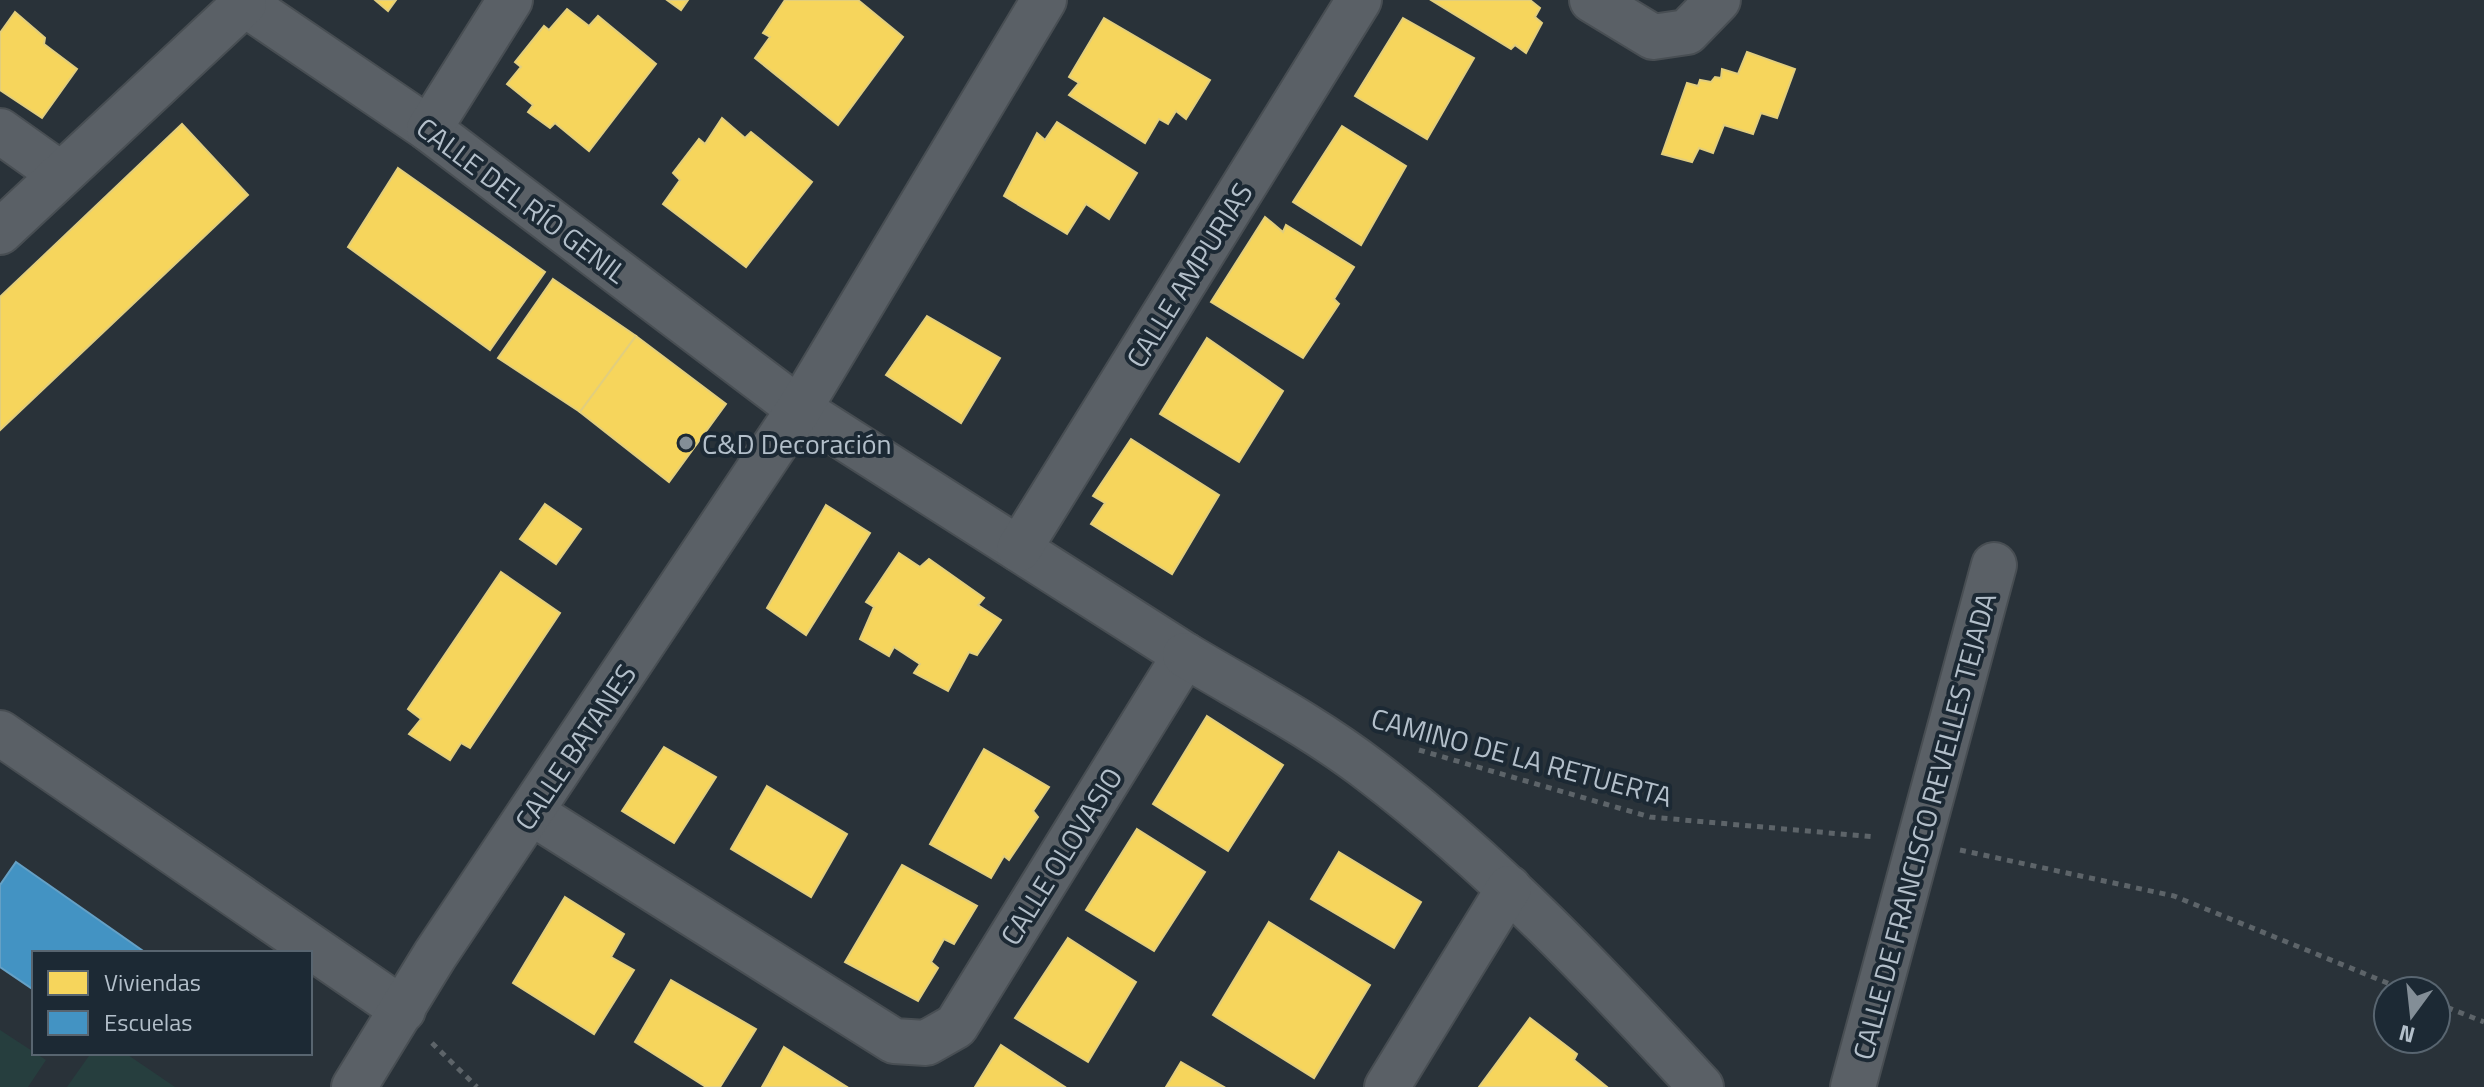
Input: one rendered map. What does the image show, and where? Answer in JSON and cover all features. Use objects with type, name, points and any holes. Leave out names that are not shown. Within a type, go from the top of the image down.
[{"type":"street","points":[[429,129],[510,0]]},
{"type":"street","name":"CALLE BATANES","points":[[354,1087],[435,955],[799,409],[1044,0]]},
{"type":"street","name":"CALLE AMPURIAS","points":[[1019,549],[1359,0]]},
{"type":"street","points":[[1592,0],[1653,37],[1687,32],[1718,0]]},
{"type":"street","points":[[0,232],[241,2]]},
{"type":"street","name":"CALLE DEL RÍO GENIL","points":[[241,2],[429,129],[799,409]]},
{"type":"street","points":[[0,131],[59,173]]},
{"type":"street","points":[[799,409],[1370,770],[1509,888],[1584,959],[1701,1087]]},
{"type":"street","name":"CALLE DE FRANCISCO REVELLES TEJADA","points":[[1853,1087],[1922,841],[1994,565]]},
{"type":"street","name":"CALLE OLOVASIO","points":[[532,813],[894,1041],[926,1043],[956,1026],[1185,655]]},
{"type":"street","points":[[0,733],[403,1010]]},
{"type":"street","points":[[1387,1087],[1509,888]]},
{"type":"path","name":"CAMINO DE LA RETUERTA","points":[[1414,749],[1650,817],[1922,841],[2174,896],[2372,977]]},
{"type":"path","points":[[2452,1009],[2484,1022]]},
{"type":"path","points":[[403,1010],[477,1087]]},
{"type":"green space","points":[[0,1030],[32,1051],[32,1055],[46,1060],[28,1087],[0,1087]]},
{"type":"green space","points":[[90,1055],[128,1055],[175,1087],[67,1087]]},
{"type":"building: Viviendas","points":[[375,0],[396,0],[388,11]]},
{"type":"building: Viviendas","points":[[667,0],[688,0],[681,10]]},
{"type":"building: Viviendas","points":[[785,0],[858,0],[903,37],[838,125],[755,58],[770,37],[763,33]]},
{"type":"building: Viviendas","points":[[1431,0],[1530,0],[1540,8],[1535,17],[1542,23],[1526,53],[1515,45],[1511,49]]},
{"type":"building: Viviendas","points":[[567,9],[589,26],[598,16],[656,64],[589,151],[555,123],[550,128],[528,112],[533,105],[507,84],[521,67],[515,62],[544,26],[549,30]]},
{"type":"building: Viviendas","points":[[15,12],[45,38],[44,44],[77,69],[42,118],[0,90],[0,33]]},
{"type":"building: Viviendas","points":[[1104,18],[1210,80],[1186,119],[1176,111],[1168,124],[1159,119],[1145,143],[1069,95],[1079,83],[1069,77]]},
{"type":"building: Viviendas","points":[[1403,18],[1474,58],[1427,139],[1355,96]]},
{"type":"building: Viviendas","points":[[1747,52],[1795,69],[1777,118],[1761,113],[1753,134],[1724,125],[1713,153],[1699,148],[1692,162],[1662,154],[1687,83],[1698,86],[1700,80],[1711,82],[1715,77],[1721,78],[1722,69],[1738,74]]},
{"type":"building: Viviendas","points":[[722,118],[745,138],[751,132],[812,182],[746,267],[663,204],[680,180],[673,173],[699,139],[705,144]]},
{"type":"building: Viviendas","points":[[1057,122],[1137,173],[1109,219],[1086,204],[1067,234],[1004,196],[1037,133],[1045,140]]},
{"type":"building: Viviendas","points":[[182,124],[248,195],[0,430],[0,297]]},
{"type":"building: Viviendas","points":[[1342,126],[1406,166],[1361,245],[1293,202]]},
{"type":"building: Viviendas","points":[[398,168],[545,272],[490,350],[348,247]]},
{"type":"building: Viviendas","points":[[1265,217],[1283,232],[1286,225],[1354,267],[1334,299],[1339,304],[1303,358],[1211,302]]},
{"type":"building: Viviendas","points":[[553,279],[636,336],[580,412],[498,358]]},
{"type":"building: Viviendas","points":[[927,316],[1000,358],[961,423],[886,375]]},
{"type":"building: Viviendas","points":[[636,336],[726,404],[669,482],[580,412]]},
{"type":"building: Viviendas","points":[[1207,338],[1283,391],[1239,462],[1160,414]]},
{"type":"building: Viviendas","points":[[1131,439],[1219,495],[1172,574],[1091,524],[1105,503],[1093,496]]},
{"type":"building: Viviendas","points":[[545,504],[581,529],[556,564],[520,539]]},
{"type":"building: Viviendas","points":[[826,505],[870,533],[806,635],[767,608]]},
{"type":"building: Viviendas","points":[[899,553],[920,567],[929,559],[984,598],[978,605],[1001,620],[977,655],[969,652],[948,691],[914,673],[920,664],[894,647],[889,656],[860,639],[874,607],[866,602]]},
{"type":"building: Viviendas","points":[[501,572],[560,613],[470,748],[461,743],[450,760],[409,734],[421,719],[408,709]]},
{"type":"building: Viviendas","points":[[1207,716],[1283,765],[1228,851],[1153,804]]},
{"type":"building: Viviendas","points":[[664,747],[716,777],[674,843],[622,811]]},
{"type":"building: Viviendas","points":[[984,749],[1049,787],[1033,811],[1038,817],[1009,860],[1004,856],[991,878],[930,844]]},
{"type":"building: Viviendas","points":[[767,786],[847,834],[811,897],[731,849]]},
{"type":"building: Viviendas","points":[[1137,829],[1205,872],[1154,951],[1086,910]]},
{"type":"building: Viviendas","points":[[1339,852],[1421,902],[1394,948],[1311,899]]},
{"type":"building: Viviendas","points":[[902,865],[977,906],[954,944],[944,939],[931,962],[938,968],[918,1001],[845,962]]},
{"type":"building: Viviendas","points":[[565,897],[624,934],[611,957],[634,970],[594,1034],[513,983]]},
{"type":"building: Viviendas","points":[[1269,922],[1370,985],[1314,1078],[1213,1015]]},
{"type":"building: Viviendas","points":[[1068,938],[1136,982],[1088,1062],[1015,1018]]},
{"type":"building: Viviendas","points":[[671,980],[756,1029],[720,1087],[706,1087],[635,1042]]},
{"type":"building: Viviendas","points":[[1530,1018],[1577,1054],[1574,1060],[1607,1087],[1479,1087]]},
{"type":"building: Viviendas","points":[[1001,1045],[1065,1087],[975,1087]]},
{"type":"building: Viviendas","points":[[784,1047],[847,1087],[762,1087]]},
{"type":"building: Viviendas","points":[[1181,1062],[1224,1087],[1166,1087]]},
{"type":"building: Escuelas","points":[[16,862],[143,951],[32,951],[32,989],[0,967],[0,885]]},
{"type":"place","name":"C&D Decoración","points":[[686,443]]}]
